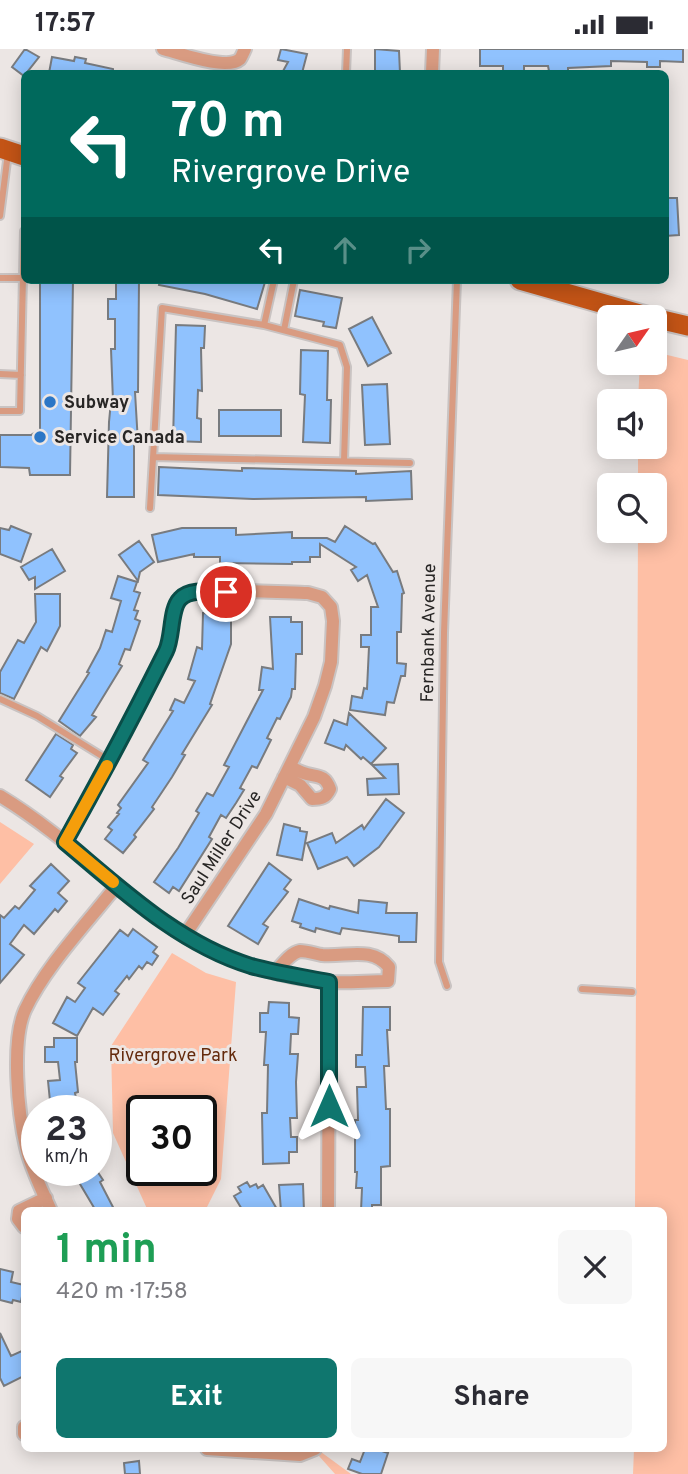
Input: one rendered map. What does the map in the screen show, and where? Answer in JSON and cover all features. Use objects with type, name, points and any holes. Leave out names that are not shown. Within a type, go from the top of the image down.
[{"type":"main road","points":[[562,285],[618,305]]},
{"type":"main road","points":[[667,321],[688,327]]},
{"type":"street","points":[[163,49],[231,64],[240,59],[245,49]]},
{"type":"street","points":[[432,70],[433,49]]},
{"type":"street","name":"Saul Miller Drive","points":[[65,842],[110,761],[168,646],[176,604],[181,597],[199,591],[308,593],[322,597],[331,607],[333,621],[331,661],[314,717],[265,814],[185,935]]},
{"type":"street","points":[[0,796],[65,842],[163,921],[217,952],[248,965],[275,972],[329,982],[388,981],[389,967],[381,957],[368,954],[324,955],[300,951],[275,972]]},
{"type":"street","points":[[49,1207],[25,1145],[16,1065],[18,1031],[25,1010],[41,981],[117,885]]},
{"type":"street","points":[[328,1207],[329,982]]},
{"type":"street","points":[[27,1207],[46,1198]]},
{"type":"street","points":[[254,1452],[300,1455],[308,1452]]},
{"type":"lane","points":[[346,70],[347,49]]},
{"type":"lane","points":[[0,216],[8,152]]},
{"type":"lane","points":[[0,278],[21,278]]},
{"type":"lane","points":[[0,411],[20,411],[22,284]]},
{"type":"lane","points":[[264,325],[273,284]]},
{"type":"lane","points":[[284,330],[294,284]]},
{"type":"lane","name":"Fernbank Avenue","points":[[447,986],[439,962],[443,729],[457,284]]},
{"type":"lane","points":[[150,508],[162,308],[264,325],[340,345],[347,367],[344,461]]},
{"type":"lane","points":[[0,374],[21,375]]},
{"type":"lane","points":[[153,457],[410,463]]},
{"type":"lane","points":[[0,699],[37,716],[110,761]]},
{"type":"lane","points":[[582,989],[632,992]]},
{"type":"green space","points":[[667,355],[688,360],[688,1474],[633,1474],[634,1452],[667,1452],[667,1207],[635,1207],[638,543],[667,543],[667,473],[638,473],[638,459],[667,459],[667,389],[639,389],[639,375],[667,375]]},
{"type":"green space","points":[[0,822],[34,844],[0,884]]},
{"type":"green space","name":"Rivergrove Park","points":[[172,953],[206,973],[236,982],[221,1179],[207,1207],[146,1207],[137,1186],[217,1186],[217,1095],[126,1095],[126,1162],[113,1133],[111,1046]]},
{"type":"green space","points":[[321,1452],[351,1474],[335,1474],[319,1456]]},
{"type":"building","points":[[25,49],[39,57],[29,70],[21,70],[21,74],[12,67]]},
{"type":"building","points":[[281,49],[307,54],[303,70],[284,70],[288,62],[278,60]]},
{"type":"building","points":[[375,49],[399,51],[400,70],[375,70]]},
{"type":"building","points":[[480,49],[683,49],[683,62],[660,61],[660,67],[647,67],[647,62],[611,61],[611,66],[568,70],[549,70],[548,66],[524,66],[524,70],[503,70],[503,66],[480,66]]},
{"type":"building","points":[[52,57],[74,61],[75,57],[86,59],[85,63],[113,69],[113,70],[50,70]]},
{"type":"building","points":[[669,198],[677,198],[679,235],[669,236]]},
{"type":"building","points":[[40,284],[73,284],[70,475],[30,475],[29,468],[0,467],[0,435],[31,435],[40,429]]},
{"type":"building","points":[[116,284],[139,284],[138,392],[135,392],[138,443],[134,443],[134,497],[107,497],[109,422],[113,401],[111,349],[115,349],[115,319],[108,319],[108,299],[116,299]]},
{"type":"building","points":[[264,284],[257,309],[205,294],[159,285]]},
{"type":"building","points":[[300,290],[342,298],[336,328],[323,326],[324,322],[295,316]]},
{"type":"building","points":[[372,317],[391,353],[368,366],[349,329]]},
{"type":"building","points":[[176,325],[205,326],[204,348],[201,348],[202,391],[198,390],[197,418],[201,419],[201,442],[173,441]]},
{"type":"building","points":[[301,350],[328,351],[330,443],[303,442],[305,395],[300,394]]},
{"type":"building","points":[[387,384],[390,444],[365,445],[362,385]]},
{"type":"building","points":[[219,410],[281,410],[281,436],[219,436]]},
{"type":"building","points":[[159,467],[242,471],[242,468],[356,471],[356,474],[411,471],[412,499],[366,501],[366,497],[253,499],[158,495]]},
{"type":"building","points":[[11,526],[31,534],[21,562],[0,554],[0,528],[9,530]]},
{"type":"building","points":[[345,526],[375,543],[393,572],[397,571],[404,593],[401,632],[397,632],[397,663],[406,664],[405,676],[401,676],[394,703],[387,702],[385,715],[350,710],[352,696],[362,698],[364,688],[367,689],[369,647],[361,647],[361,635],[371,635],[371,607],[378,607],[367,575],[358,581],[351,570],[356,567],[320,544],[320,557],[310,557],[310,562],[292,564],[220,563],[220,557],[194,557],[194,554],[158,562],[152,535],[182,528],[236,528],[236,535],[292,532],[292,538],[327,538],[335,542]]},
{"type":"building","points":[[139,541],[154,562],[140,572],[138,581],[119,555]]},
{"type":"building","points":[[52,549],[65,571],[35,589],[35,577],[29,580],[21,567]]},
{"type":"building","points":[[118,576],[137,582],[134,591],[140,593],[134,610],[138,611],[135,619],[140,621],[130,650],[125,649],[119,664],[122,666],[92,715],[96,717],[80,736],[59,721],[89,673],[87,672],[106,630],[112,632],[121,601],[111,598]]},
{"type":"building","points":[[35,594],[60,594],[60,626],[47,651],[41,647],[14,699],[0,693],[0,672],[18,640],[24,643],[36,622]]},
{"type":"building","points":[[203,613],[231,614],[231,644],[210,704],[212,705],[152,807],[154,809],[123,853],[105,839],[112,830],[108,827],[119,814],[117,813],[121,808],[118,805],[148,763],[143,760],[173,711],[170,710],[175,699],[184,703],[195,681],[188,679],[197,647],[202,649]]},
{"type":"building","points":[[270,617],[291,617],[291,622],[302,622],[302,654],[296,654],[295,689],[292,689],[280,719],[277,718],[267,738],[271,740],[257,768],[252,766],[240,788],[244,790],[236,803],[226,818],[221,815],[209,837],[212,839],[179,891],[173,887],[169,893],[154,882],[199,813],[196,811],[207,793],[213,796],[229,767],[224,765],[263,690],[259,690],[262,667],[273,669]]},
{"type":"building","points":[[349,713],[386,748],[371,764],[346,745],[344,750],[325,743],[334,720],[347,725]]},
{"type":"building","points":[[56,734],[73,745],[71,749],[77,753],[60,776],[63,778],[50,797],[26,780]]},
{"type":"building","points":[[398,764],[399,794],[368,795],[367,779],[385,778],[372,765]]},
{"type":"building","points":[[386,799],[404,813],[379,847],[354,866],[347,857],[318,869],[307,843],[332,833],[336,843],[362,825],[364,829]]},
{"type":"building","points":[[284,824],[307,832],[302,860],[277,855]]},
{"type":"building","points":[[269,863],[291,880],[284,889],[288,892],[263,924],[268,927],[258,944],[228,926]]},
{"type":"building","points":[[51,864],[69,881],[58,893],[67,901],[58,912],[55,909],[34,934],[24,925],[10,944],[24,955],[0,983],[0,915],[4,918],[15,906],[19,909],[35,890],[30,886]]},
{"type":"building","points":[[299,899],[329,909],[330,906],[358,913],[359,900],[387,903],[386,913],[417,913],[416,942],[399,942],[399,936],[342,928],[340,934],[316,928],[315,932],[300,927],[301,924],[292,921]]},
{"type":"building","points":[[133,929],[157,947],[153,952],[158,956],[152,965],[147,962],[142,969],[139,966],[129,979],[127,976],[115,991],[119,994],[103,1015],[93,1008],[77,1036],[53,1023],[67,997],[75,1002],[85,988],[78,983],[120,930],[128,936]]},
{"type":"building","points":[[269,1002],[289,1003],[289,1017],[299,1018],[298,1034],[291,1034],[290,1054],[298,1054],[297,1118],[290,1118],[291,1137],[297,1137],[297,1152],[289,1152],[289,1163],[263,1164],[262,1113],[267,1113],[268,1065],[264,1065],[266,1032],[260,1032],[260,1013],[268,1013]]},
{"type":"building","points":[[363,1007],[390,1007],[390,1030],[387,1030],[389,1066],[384,1066],[386,1109],[390,1109],[390,1166],[381,1167],[381,1205],[372,1207],[361,1207],[362,1188],[356,1188],[357,1087],[366,1087],[365,1067],[356,1067],[356,1055],[362,1055]]},
{"type":"building","points":[[54,1038],[77,1038],[75,1062],[78,1092],[75,1095],[49,1095],[48,1081],[60,1080],[58,1062],[45,1062],[45,1047],[54,1047]]},
{"type":"building","points":[[247,1182],[250,1187],[256,1184],[258,1188],[263,1185],[276,1207],[241,1207],[234,1196],[241,1192],[238,1187]]},
{"type":"building","points":[[303,1184],[304,1207],[281,1207],[279,1185]]},
{"type":"building","points":[[81,1186],[102,1186],[113,1207],[94,1207]]},
{"type":"building","points":[[0,1269],[13,1272],[11,1282],[21,1284],[21,1302],[0,1300]]},
{"type":"building","points":[[0,1333],[11,1356],[21,1351],[21,1378],[4,1386],[0,1378]]},
{"type":"building","points":[[364,1452],[388,1453],[381,1474],[362,1474],[348,1469],[352,1459],[360,1462]]},
{"type":"building","points":[[139,1461],[140,1474],[125,1474],[124,1463]]},
{"type":"slow traffic","points":[[107,766],[65,842],[113,882]]},
{"type":"place","name":"Subway","points":[[50,402]]},
{"type":"place","name":"Service Canada","points":[[40,437]]},
{"type":"route","points":[[226,592],[188,593],[176,604],[168,646],[110,761],[65,842],[163,921],[198,942],[248,965],[329,982],[329,1106]]}]
